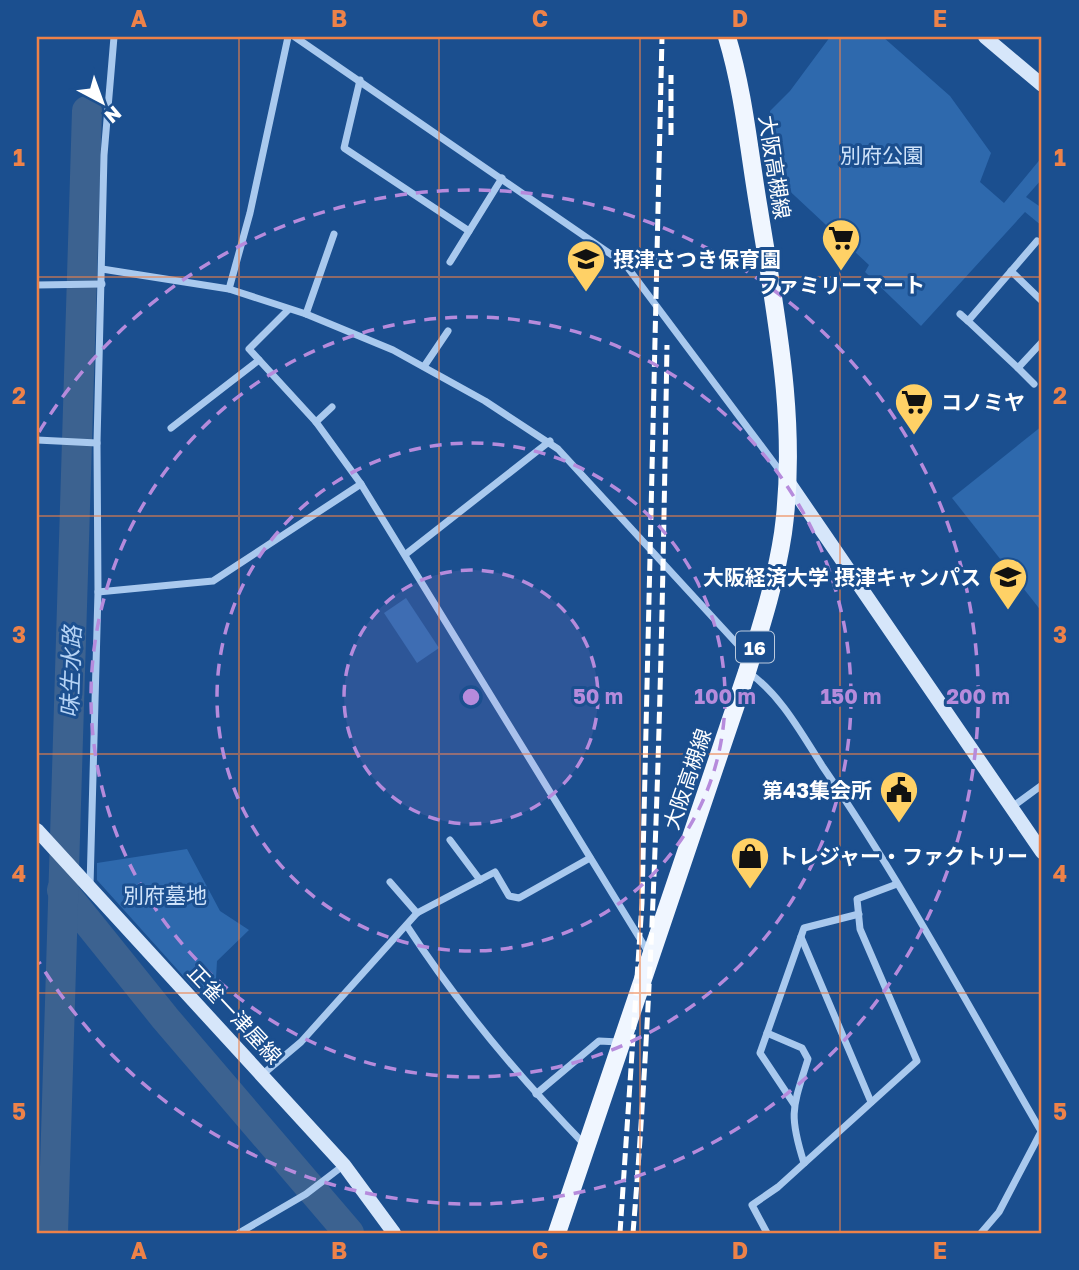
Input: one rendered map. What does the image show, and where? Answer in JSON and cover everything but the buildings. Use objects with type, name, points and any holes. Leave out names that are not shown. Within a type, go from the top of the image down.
[{"type":"main road","name":"大阪高槻線","points":[[557,1233],[749,666],[772,585],[783,533],[787,480],[787,405],[780,339],[741,100],[727,37]]},
{"type":"main road","points":[[985,37],[1042,85]]},
{"type":"main road","points":[[787,480],[1042,852]]},
{"type":"main road","name":"正雀一津屋線","points":[[37,830],[263,1074],[344,1166],[394,1233]]},
{"type":"street","points":[[90,886],[98,592],[97,443],[104,155],[114,37]]},
{"type":"street","points":[[229,289],[250,213],[288,37]]},
{"type":"street","points":[[295,37],[625,264],[787,480]]},
{"type":"street","points":[[360,80],[344,148],[470,231]]},
{"type":"street","points":[[450,262],[502,178]]},
{"type":"street","points":[[306,314],[334,234]]},
{"type":"street","points":[[968,321],[1037,240]]},
{"type":"street","points":[[102,269],[229,289],[306,314],[425,365],[550,442],[769,687],[897,884],[1042,1131],[999,1212],[981,1233]]},
{"type":"street","points":[[1011,271],[1042,301]]},
{"type":"street","points":[[37,285],[102,284]]},
{"type":"street","points":[[288,310],[249,349],[316,422],[361,484],[650,956]]},
{"type":"street","points":[[960,314],[1034,384]]},
{"type":"street","points":[[425,365],[448,331]]},
{"type":"street","points":[[1018,368],[1042,342]]},
{"type":"street","points":[[171,428],[258,360]]},
{"type":"street","points":[[316,422],[332,407]]},
{"type":"street","points":[[37,440],[97,443]]},
{"type":"street","points":[[406,554],[550,442]]},
{"type":"street","points":[[98,592],[213,581],[361,484]]},
{"type":"street","points":[[1011,808],[1042,785]]},
{"type":"street","points":[[450,840],[480,880]]},
{"type":"street","points":[[263,1074],[301,1042],[416,913],[495,872],[509,896],[519,898],[590,858]]},
{"type":"street","points":[[390,882],[416,913]]},
{"type":"street","points":[[767,1233],[752,1205],[804,1163],[917,1061],[860,929],[858,899],[897,884]]},
{"type":"street","points":[[794,1104],[760,1053],[804,929],[859,914]]},
{"type":"street","points":[[407,926],[448,988],[536,1094],[585,1145]]},
{"type":"street","points":[[801,937],[871,1102]]},
{"type":"street","points":[[767,1033],[802,1048],[808,1059],[794,1104],[792,1127],[804,1163]]},
{"type":"street","points":[[536,1094],[599,1041],[620,1042]]},
{"type":"street","points":[[239,1233],[306,1194],[344,1166]]},
{"type":"green space","name":"別府公園","points":[[830,37],[883,37],[950,96],[991,153],[980,182],[1004,203],[1042,157],[1042,179],[1026,197],[1042,208],[1042,226],[1025,212],[921,326],[865,272],[869,265],[781,183],[770,111],[790,91]]},
{"type":"green space","points":[[1042,426],[1042,612],[952,498]]},
{"type":"green space","points":[[406,598],[439,648],[417,663],[384,613]]},
{"type":"green space","name":"別府墓地","points":[[187,849],[220,911],[249,930],[217,961],[215,997],[211,1000],[203,998],[97,880],[97,863]]},
{"type":"waterway","name":"味生水路","points":[[53,1233],[87,111]]},
{"type":"waterway","points":[[62,890],[165,1018],[349,1233]]},
{"type":"railway","points":[[620,1233],[642,903],[662,37]]},
{"type":"railway","points":[[671,75],[671,135]]},
{"type":"railway","points":[[633,1233],[653,900],[667,345]]},
{"type":"place","name":"ファミリーマート","points":[[841,272]]},
{"type":"place","name":"摂津さつき保育園","points":[[586,293]]},
{"type":"place","name":"コノミヤ","points":[[914,436]]},
{"type":"place","name":"大阪経済大学 摂津キャンパス","points":[[1008,611]]},
{"type":"place","name":"第43集会所","points":[[899,824]]},
{"type":"place","name":"トレジャー・ファクトリー","points":[[750,890]]}]
